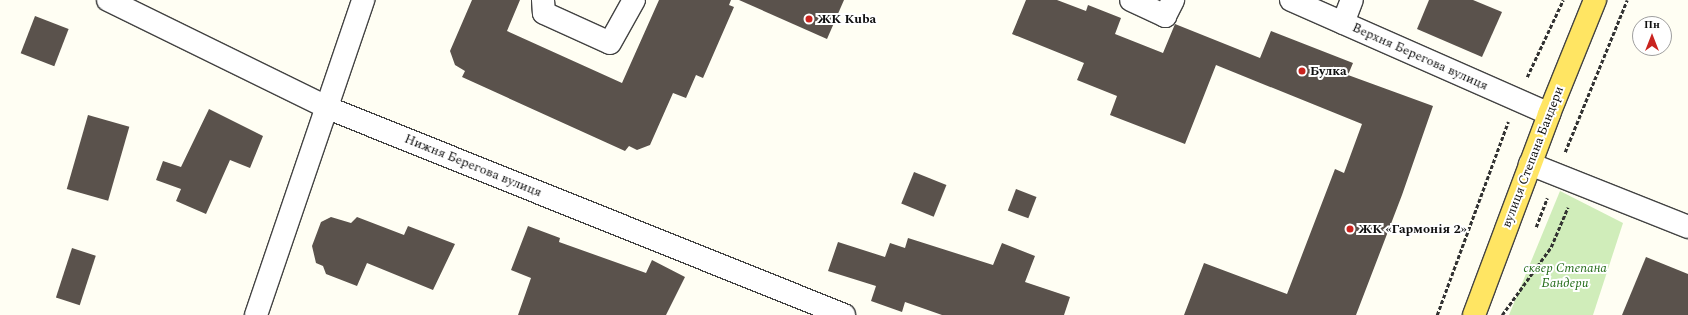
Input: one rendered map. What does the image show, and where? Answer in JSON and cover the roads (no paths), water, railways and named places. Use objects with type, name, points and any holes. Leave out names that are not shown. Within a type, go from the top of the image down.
[{"type":"main road","name":"вулиця Степана Бандери","points":[[1474,315],[1549,114],[1595,0]]},
{"type":"street","name":"Нижня Берегова вулиця","points":[[108,0],[328,108],[844,315]]},
{"type":"street","points":[[256,315],[328,108],[363,0]]},
{"type":"street","points":[[543,0],[544,13],[610,43],[634,0]]},
{"type":"street","points":[[1131,0],[1165,16],[1173,0]]},
{"type":"street","name":"Верхня Берегова вулиця","points":[[1292,0],[1549,114]]},
{"type":"street","points":[[1343,23],[1352,0]]},
{"type":"street","points":[[1530,164],[1688,227]]},
{"type":"place","name":"ЖК Kuba","points":[[809,19]]},
{"type":"place","name":"Булка","points":[[1302,71]]},
{"type":"place","name":"ЖК «Гармонія 2»","points":[[1350,229]]},
{"type":"park label","name":"сквер Степана Бандери","points":[[1565,276]]}]
